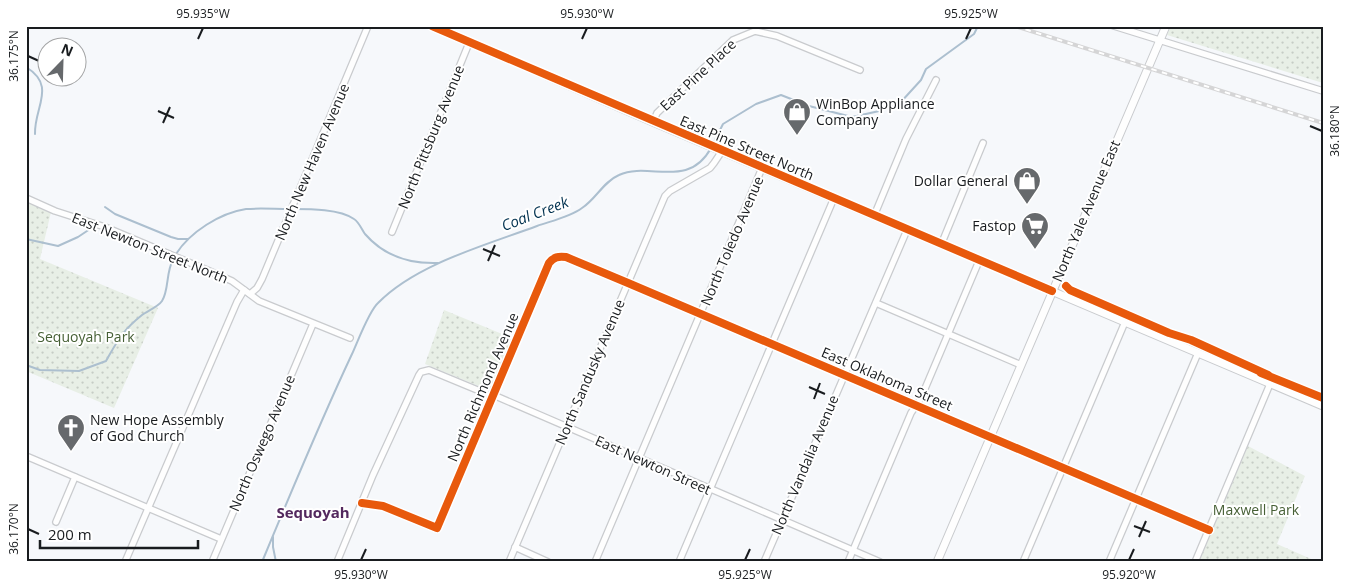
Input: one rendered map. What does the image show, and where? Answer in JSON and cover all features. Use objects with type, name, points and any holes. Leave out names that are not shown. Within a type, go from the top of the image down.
[{"type":"main road","name":"East Pine Street North","points":[[432,26],[941,245],[1323,406]]},
{"type":"main road","name":"North Yale Avenue East","points":[[937,562],[1166,26]]},
{"type":"street","name":"North New Haven Avenue","points":[[250,294],[257,288],[262,279],[368,26]]},
{"type":"street","points":[[1114,26],[1323,91]]},
{"type":"street","name":"East Pine Place","points":[[653,122],[657,112],[733,40],[755,31],[777,36],[860,70]]},
{"type":"street","name":"North Pittsburg Avenue","points":[[392,232],[469,43]]},
{"type":"street","points":[[874,216],[906,140],[936,80]]},
{"type":"street","points":[[941,245],[984,143]]},
{"type":"street","name":"North Sandusky Avenue","points":[[509,562],[665,196],[670,191],[710,168],[720,150]]},
{"type":"street","name":"North Toledo Avenue","points":[[595,562],[762,168]]},
{"type":"street","name":"East Newton Street North","points":[[26,198],[105,227],[207,270],[232,281],[244,290]]},
{"type":"street","points":[[680,562],[834,198]]},
{"type":"street","name":"North Vandalia Avenue","points":[[764,562],[907,230]]},
{"type":"street","name":"East Oklahoma Street","points":[[555,257],[566,257],[1209,530]]},
{"type":"street","name":"North Richmond Avenue","points":[[362,502],[383,506],[437,528],[549,264],[555,257]]},
{"type":"street","points":[[848,562],[911,413],[948,334],[979,261]]},
{"type":"street","points":[[125,562],[237,302],[244,290],[259,301],[350,338]]},
{"type":"street","points":[[876,303],[1021,365]]},
{"type":"street","points":[[1023,562],[1125,322]]},
{"type":"street","name":"North Oswego Avenue","points":[[212,562],[313,324]]},
{"type":"street","points":[[1109,562],[1198,354]]},
{"type":"street","name":"East Newton Street","points":[[362,502],[419,375],[425,370],[432,371],[493,396],[880,562]]},
{"type":"street","points":[[1195,562],[1270,384]]},
{"type":"street","points":[[26,456],[221,539]]},
{"type":"street","points":[[56,522],[75,477]]},
{"type":"street","points":[[336,562],[362,502]]},
{"type":"street","points":[[515,547],[548,562]]},
{"type":"green space","points":[[1171,26],[1323,26],[1323,83],[1167,35]]},
{"type":"green space","name":"Sequoyah Park","points":[[26,202],[51,212],[40,259],[158,308],[114,408],[26,371]]},
{"type":"green space","points":[[444,310],[514,339],[491,391],[425,364]]},
{"type":"green space","name":"Maxwell Park","points":[[1248,446],[1305,476],[1277,544],[1318,562],[1199,562]]},
{"type":"waterway","name":"Coal Creek","points":[[713,144],[723,124],[756,104],[781,95],[809,106],[852,117],[884,110],[900,103],[921,80],[926,69],[974,34],[978,26]]},
{"type":"waterway","points":[[26,67],[35,74],[42,89],[35,134]]},
{"type":"waterway","name":"Coal Creek","points":[[262,562],[367,319],[378,303],[412,277],[453,257],[572,214],[587,204],[608,182],[619,175],[643,171],[680,171],[691,168],[702,161],[711,148]]},
{"type":"waterway","points":[[105,207],[115,214],[171,237],[188,239]]},
{"type":"waterway","name":"Coal Creek","points":[[176,254],[197,231],[216,219],[236,211],[246,209],[289,209]]},
{"type":"waterway","name":"Coal Creek","points":[[293,209],[325,210],[341,213],[354,219],[372,242],[389,253],[417,262],[438,263]]},
{"type":"waterway","points":[[26,239],[58,246],[78,237],[93,227]]},
{"type":"waterway","name":"Coal Creek","points":[[26,365],[40,370],[79,371],[106,361],[125,331],[142,315],[162,301],[166,292],[169,270],[173,260]]},
{"type":"waterway","points":[[273,537],[276,562]]},
{"type":"railway","points":[[1015,26],[1323,123]]},
{"type":"cycle path","points":[[432,26],[1052,291]]},
{"type":"cycle path","points":[[362,503],[383,506],[437,528],[549,263],[554,258],[566,257],[1209,530]]},
{"type":"cycle path","points":[[1066,286],[1070,290],[1169,333],[1191,340],[1268,375]]},
{"type":"cycle path","points":[[1261,373],[1323,398]]},
{"type":"place","name":"WinBop Appliance Company","points":[[797,136]]},
{"type":"place","name":"Dollar General","points":[[1027,205]]},
{"type":"place","name":"Fastop","points":[[1035,250]]},
{"type":"place","name":"New Hope Assembly of God Church","points":[[71,452]]},
{"type":"district","name":"Sequoyah","points":[[313,513]]}]
